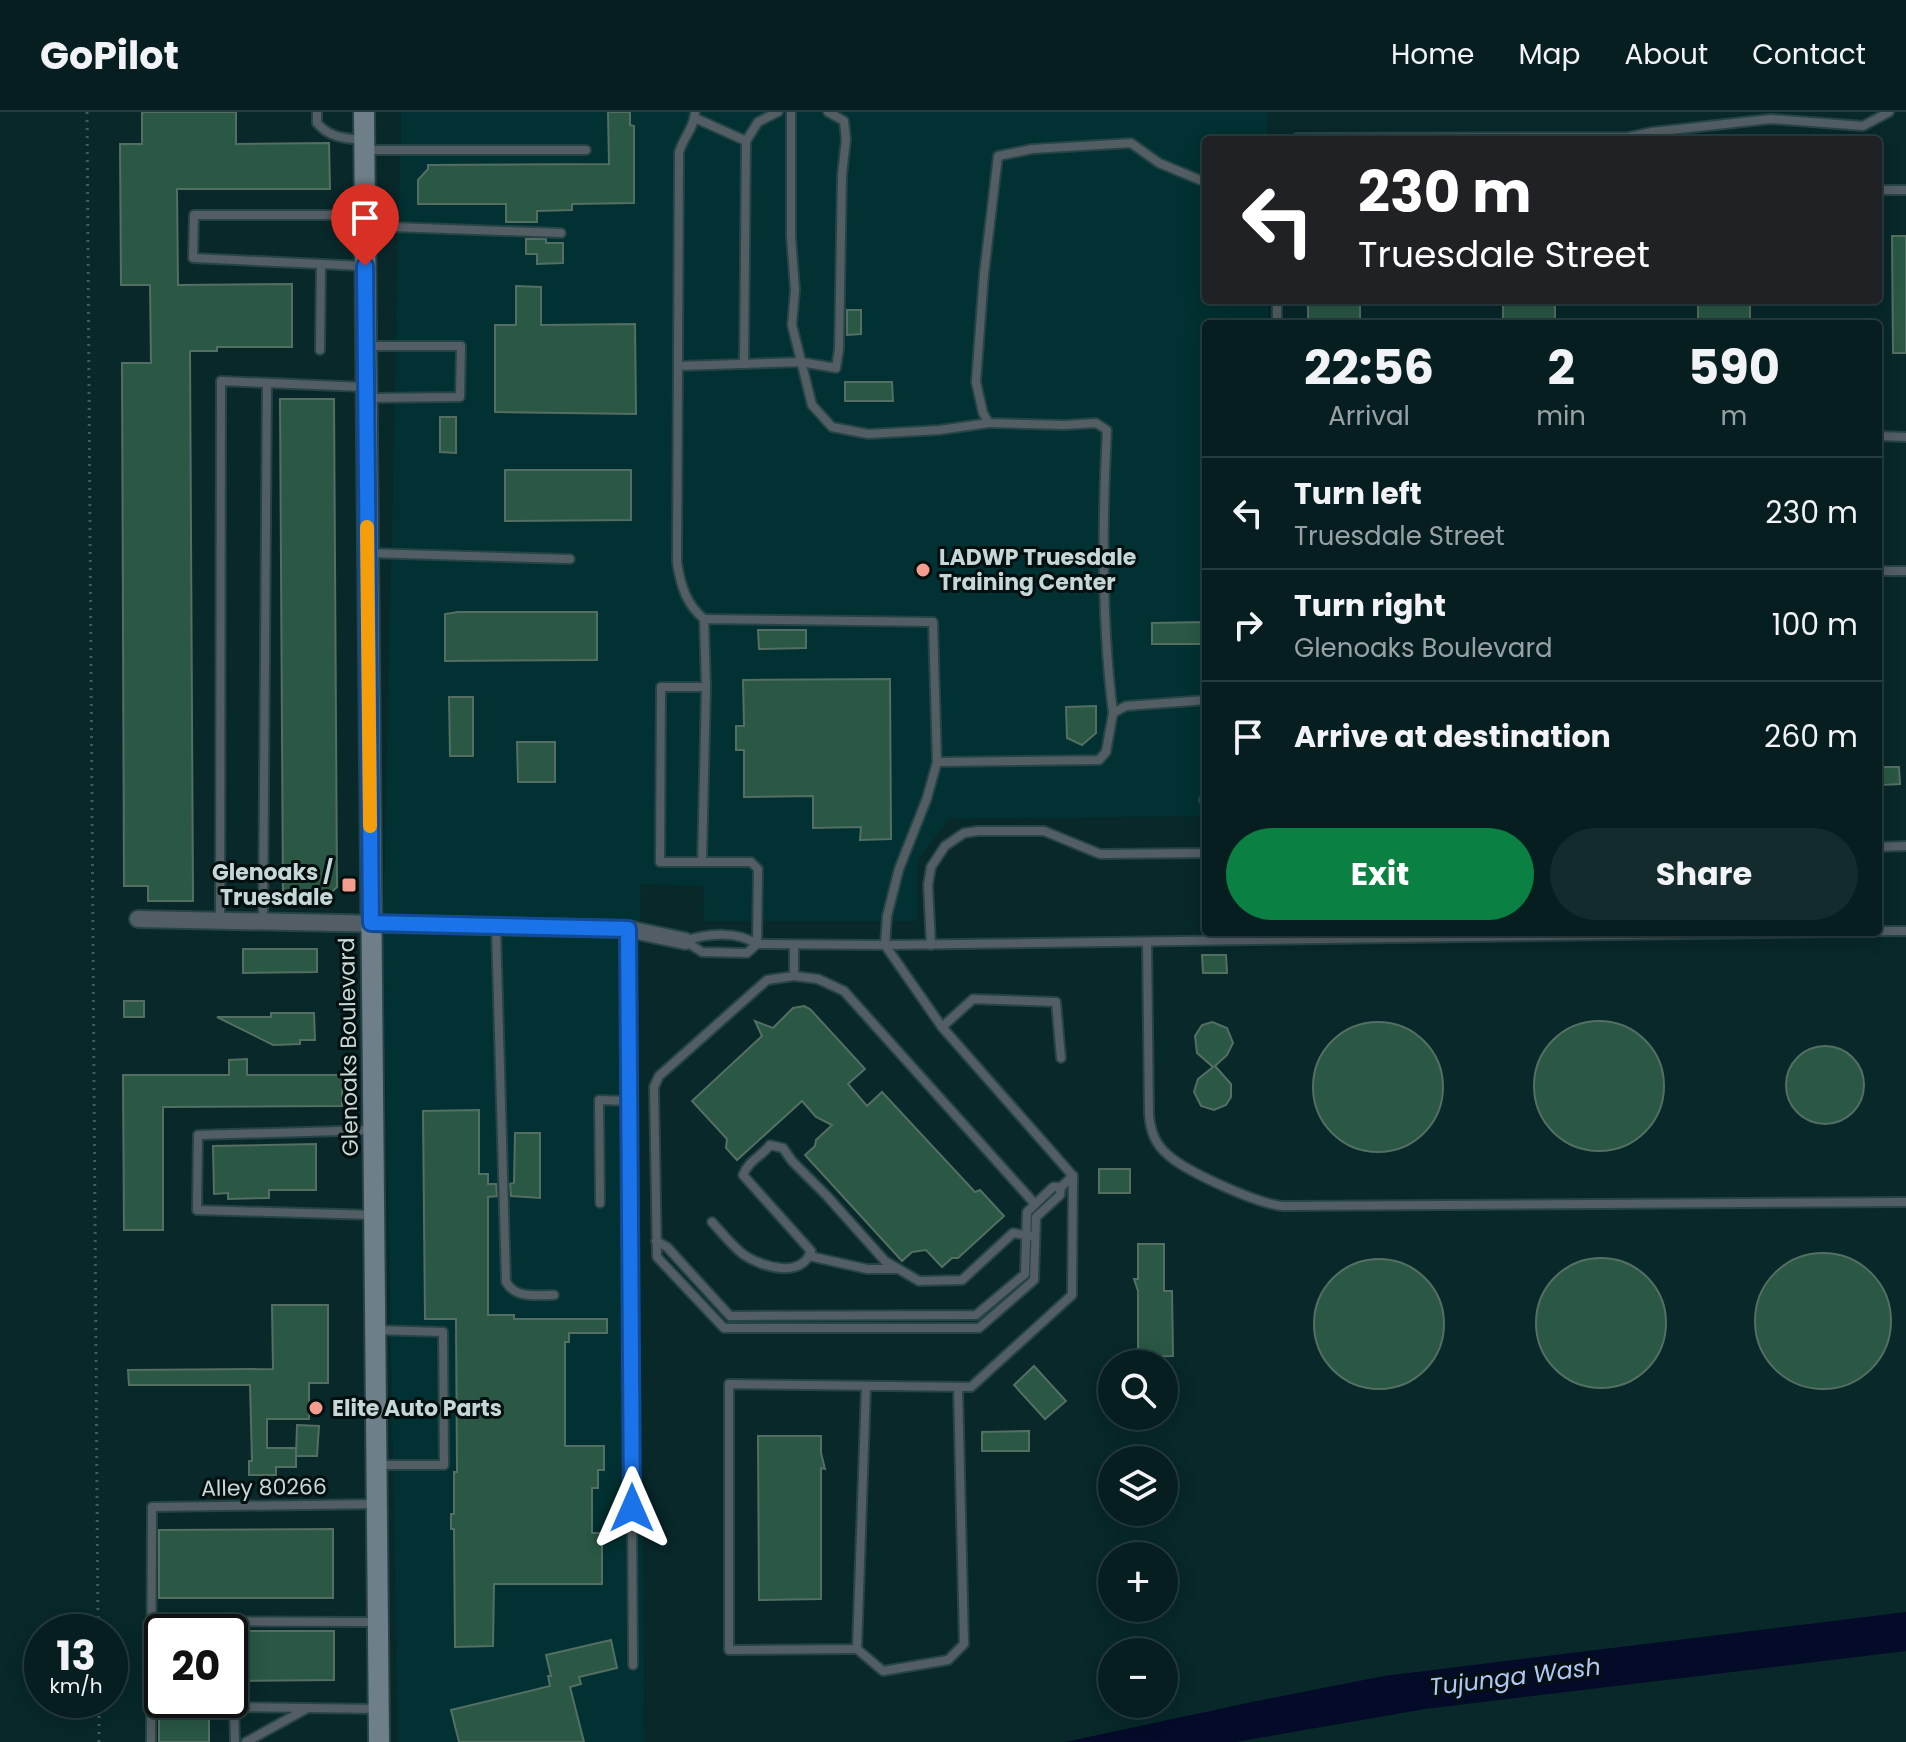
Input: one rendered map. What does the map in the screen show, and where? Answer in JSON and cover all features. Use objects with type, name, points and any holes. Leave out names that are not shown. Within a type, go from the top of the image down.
[{"type":"main road","name":"Glenoaks Boulevard","points":[[364,112],[379,1742]]},
{"type":"street","points":[[138,919],[628,929],[685,941]]},
{"type":"lane","points":[[317,112],[317,123],[326,133],[364,145],[586,150]]},
{"type":"lane","points":[[744,364],[746,141],[758,122],[778,112]]},
{"type":"lane","points":[[791,112],[791,236],[795,290],[792,325],[812,405],[832,427],[868,434],[895,434],[989,423],[1096,423],[1107,430],[1104,597],[1113,713],[1106,752],[1099,760],[937,762]]},
{"type":"lane","points":[[678,366],[801,362],[836,368],[839,349],[842,175],[846,139],[844,121],[828,112]]},
{"type":"lane","points":[[1633,136],[1771,119],[1863,126],[1889,112]]},
{"type":"lane","points":[[746,141],[695,115],[679,153],[677,563],[681,585],[691,608],[704,619],[933,622],[937,762],[927,798],[899,869],[887,916],[885,945],[942,1027],[1073,1176],[1072,1295],[971,1387],[729,1384],[729,1650],[857,1649],[883,1671],[948,1660],[964,1644],[958,1387]]},
{"type":"lane","points":[[989,423],[983,413],[976,382],[984,274],[998,156],[1032,149],[1131,143],[1159,163],[1200,180]]},
{"type":"lane","points":[[1882,190],[1906,187]]},
{"type":"lane","points":[[365,266],[193,258],[194,215],[364,220],[561,233]]},
{"type":"lane","points":[[320,350],[321,264]]},
{"type":"lane","points":[[220,921],[221,381],[460,397],[461,346],[366,346]]},
{"type":"lane","points":[[263,921],[267,383]]},
{"type":"lane","points":[[1882,436],[1906,437]]},
{"type":"lane","points":[[367,553],[570,559]]},
{"type":"lane","points":[[1882,571],[1906,571]]},
{"type":"lane","points":[[702,862],[706,687],[704,619]]},
{"type":"lane","points":[[685,941],[702,952],[747,953],[757,944],[758,869],[751,862],[660,862],[661,687],[706,687]]},
{"type":"lane","points":[[1113,713],[1126,706],[1202,700]]},
{"type":"lane","points":[[931,945],[928,885],[931,867],[945,846],[964,833],[1044,831],[1100,854],[1202,853]]},
{"type":"lane","points":[[1882,847],[1906,846]]},
{"type":"lane","points":[[496,926],[506,1282],[511,1291],[520,1295],[554,1295]]},
{"type":"lane","points":[[628,929],[633,1665]]},
{"type":"lane","points":[[1882,931],[1906,931]]},
{"type":"lane","points":[[685,941],[704,934],[746,937],[757,944],[794,945],[1562,936]]},
{"type":"lane","points":[[1147,942],[1151,1129],[1170,1157],[1256,1201],[1283,1206],[1906,1202]]},
{"type":"lane","points":[[794,945],[794,976]]},
{"type":"lane","points":[[1035,1204],[844,991],[818,979],[794,976],[767,980],[659,1076],[654,1087],[657,1257],[724,1328],[979,1328],[1034,1280],[1027,1212],[1053,1187],[1061,1187]]},
{"type":"lane","points":[[942,1027],[973,999],[1056,1002],[1061,1058]]},
{"type":"lane","points":[[600,1203],[599,1100],[629,1101]]},
{"type":"lane","points":[[373,1130],[198,1135],[197,1210],[374,1215]]},
{"type":"lane","points":[[712,1222],[740,1252],[757,1263],[792,1268],[802,1265],[809,1256],[811,1251],[743,1175],[747,1164],[763,1154],[770,1145],[783,1148],[885,1261],[919,1281],[962,1280],[1013,1233],[1031,1236]]},
{"type":"lane","points":[[656,1241],[667,1247],[730,1316],[976,1315],[1025,1274],[1036,1217],[1060,1195],[1061,1187],[1073,1176]]},
{"type":"lane","points":[[809,1256],[867,1269],[899,1269]]},
{"type":"lane","points":[[376,1330],[443,1332],[444,1465],[376,1465]]},
{"type":"lane","points":[[857,1649],[866,1387]]},
{"type":"lane","name":"Alley 80266","points":[[150,1614],[152,1507],[377,1504]]},
{"type":"lane","points":[[248,1620],[378,1622]]},
{"type":"lane","points":[[235,1742],[234,1707],[379,1709]]},
{"type":"lane","points":[[246,1742],[306,1708]]},
{"type":"lane","points":[[151,1718],[151,1742]]},
{"type":"path","points":[[87,112],[98,1614]]},
{"type":"path","points":[[99,1718],[99,1742]]},
{"type":"shaded area","points":[[401,112],[1267,112],[1267,136],[1202,136],[1202,304],[1268,304],[1268,320],[1202,320],[1202,816],[949,819],[917,861],[917,921],[704,921],[703,886],[641,884],[639,1010],[644,1742],[398,1742],[383,927]]},
{"type":"water","name":"Tujunga Wash","points":[[1906,1612],[1906,1651],[1425,1709],[1236,1742],[1065,1742],[1384,1676]]},
{"type":"building","points":[[142,112],[236,112],[236,144],[329,143],[330,189],[177,189],[178,285],[292,284],[292,347],[217,347],[217,351],[190,351],[193,901],[148,901],[148,886],[124,886],[122,363],[151,363],[150,285],[121,285],[120,144],[142,144]]},
{"type":"building","points":[[608,112],[630,112],[630,125],[634,126],[634,203],[572,204],[572,210],[537,211],[537,222],[506,222],[506,204],[418,204],[418,180],[428,165],[609,164]]},
{"type":"building","points":[[1892,236],[1906,236],[1906,353],[1893,353]]},
{"type":"building","points":[[526,239],[563,243],[563,263],[537,264],[537,254],[526,254]]},
{"type":"building","points":[[516,286],[541,287],[541,325],[635,324],[636,414],[495,412],[495,325],[516,325]]},
{"type":"building","points":[[1308,304],[1360,304],[1360,320],[1308,320]]},
{"type":"building","points":[[1503,304],[1555,304],[1555,320],[1503,320]]},
{"type":"building","points":[[1698,304],[1750,304],[1750,320],[1698,320]]},
{"type":"building","points":[[847,310],[861,310],[861,334],[847,335]]},
{"type":"building","points":[[845,382],[892,382],[893,401],[845,401]]},
{"type":"building","points":[[280,399],[334,399],[337,887],[326,897],[283,898]]},
{"type":"building","points":[[440,417],[456,417],[456,453],[440,452]]},
{"type":"building","points":[[505,470],[631,470],[631,520],[505,521]]},
{"type":"building","points":[[597,612],[597,660],[445,661],[445,614]]},
{"type":"building","points":[[1202,622],[1202,644],[1152,644],[1152,623]]},
{"type":"building","points":[[758,630],[806,630],[806,648],[759,649]]},
{"type":"building","points":[[890,679],[891,839],[860,840],[861,827],[813,828],[813,796],[744,797],[744,750],[736,750],[736,726],[744,726],[743,680]]},
{"type":"building","points":[[449,697],[473,697],[473,756],[450,756]]},
{"type":"building","points":[[1096,706],[1096,733],[1082,745],[1067,738],[1066,707]]},
{"type":"building","points":[[517,742],[555,742],[555,782],[518,782]]},
{"type":"building","points":[[1882,767],[1899,767],[1900,784],[1882,785]]},
{"type":"building","points":[[243,949],[317,949],[317,972],[243,973]]},
{"type":"building","points":[[1202,955],[1226,955],[1227,973],[1203,973]]},
{"type":"building","points":[[124,1001],[144,1001],[144,1017],[124,1017]]},
{"type":"building","points":[[804,1006],[865,1069],[848,1084],[867,1106],[882,1092],[975,1192],[980,1190],[1004,1216],[958,1258],[952,1258],[942,1267],[926,1250],[912,1252],[902,1261],[805,1155],[832,1125],[816,1117],[802,1101],[737,1160],[726,1148],[727,1139],[692,1101],[762,1036],[755,1021],[773,1028],[793,1008]]},
{"type":"building","points":[[271,1013],[314,1013],[315,1040],[273,1045],[217,1017],[271,1017]]},
{"type":"building","points":[[1599,1021],[1624,1026],[1645,1040],[1659,1061],[1664,1086],[1659,1111],[1645,1132],[1624,1146],[1599,1151],[1574,1146],[1553,1132],[1539,1111],[1534,1086],[1539,1061],[1553,1040],[1574,1026]]},
{"type":"building","points":[[1212,1022],[1227,1028],[1233,1043],[1227,1055],[1215,1066],[1231,1084],[1231,1097],[1226,1105],[1214,1110],[1201,1106],[1194,1092],[1198,1079],[1213,1067],[1197,1053],[1195,1036],[1202,1025]]},
{"type":"building","points":[[1378,1022],[1403,1027],[1424,1041],[1438,1062],[1443,1087],[1438,1112],[1424,1133],[1403,1147],[1378,1152],[1353,1147],[1332,1133],[1318,1112],[1313,1087],[1318,1062],[1332,1041],[1353,1027]]},
{"type":"building","points":[[1817,1046],[1833,1046],[1847,1052],[1858,1063],[1864,1085],[1858,1107],[1847,1118],[1833,1124],[1817,1124],[1803,1118],[1792,1107],[1786,1093],[1786,1077],[1792,1063],[1803,1052]]},
{"type":"building","points":[[247,1059],[247,1075],[342,1075],[342,1106],[163,1107],[163,1230],[124,1230],[123,1075],[229,1075],[229,1060]]},
{"type":"building","points":[[479,1110],[479,1174],[488,1174],[488,1184],[496,1184],[497,1196],[488,1197],[488,1315],[514,1315],[514,1319],[607,1319],[607,1333],[569,1333],[569,1342],[565,1342],[565,1446],[604,1446],[604,1470],[598,1470],[598,1488],[592,1488],[592,1533],[602,1533],[602,1584],[494,1584],[493,1646],[455,1647],[454,1529],[451,1529],[451,1514],[454,1514],[454,1472],[457,1472],[456,1319],[425,1319],[423,1111]]},
{"type":"building","points":[[515,1133],[540,1133],[540,1198],[511,1196]]},
{"type":"building","points":[[316,1144],[316,1190],[269,1190],[269,1198],[228,1199],[228,1193],[214,1194],[213,1146]]},
{"type":"building","points":[[1099,1169],[1130,1169],[1130,1193],[1099,1193]]},
{"type":"building","points":[[1138,1244],[1164,1244],[1164,1291],[1172,1291],[1173,1350],[1138,1350],[1138,1291],[1134,1279],[1138,1279]]},
{"type":"building","points":[[1823,1253],[1849,1258],[1871,1273],[1886,1295],[1891,1321],[1886,1347],[1871,1369],[1849,1384],[1823,1389],[1797,1384],[1775,1369],[1760,1347],[1755,1321],[1760,1295],[1775,1273],[1797,1258]]},
{"type":"building","points":[[1601,1258],[1626,1263],[1647,1277],[1661,1298],[1666,1323],[1661,1348],[1647,1369],[1626,1383],[1601,1388],[1576,1383],[1555,1369],[1541,1348],[1536,1323],[1541,1298],[1555,1277],[1576,1263]]},
{"type":"building","points":[[1379,1259],[1404,1264],[1425,1278],[1439,1299],[1444,1324],[1439,1349],[1425,1370],[1404,1384],[1379,1389],[1354,1384],[1333,1370],[1319,1349],[1314,1324],[1319,1299],[1333,1278],[1354,1264]]},
{"type":"building","points":[[272,1305],[328,1305],[328,1383],[309,1383],[309,1419],[267,1419],[267,1448],[296,1448],[296,1467],[276,1467],[276,1475],[249,1475],[249,1461],[252,1461],[250,1385],[129,1385],[128,1370],[273,1369]]},
{"type":"building","points":[[1034,1366],[1066,1401],[1045,1419],[1014,1385]]},
{"type":"building","points":[[297,1425],[319,1426],[317,1456],[296,1456]]},
{"type":"building","points":[[1029,1431],[1029,1451],[982,1451],[982,1432]]},
{"type":"building","points":[[758,1436],[821,1436],[825,1469],[821,1468],[821,1599],[759,1600]]},
{"type":"building","points":[[333,1529],[333,1598],[159,1598],[159,1530]]},
{"type":"building","points":[[248,1631],[334,1631],[334,1680],[248,1681]]},
{"type":"building","points":[[611,1640],[617,1668],[579,1677],[581,1684],[570,1687],[584,1742],[459,1742],[451,1710],[550,1686],[546,1655]]},
{"type":"building","points":[[159,1718],[209,1718],[209,1742],[159,1742]]},
{"type":"slow traffic","points":[[367,527],[370,826]]},
{"type":"place","name":"LADWP Truesdale Training Center","points":[[923,570]]},
{"type":"place","name":"Glenoaks / Truesdale","points":[[349,885]]},
{"type":"place","name":"Elite Auto Parts","points":[[316,1408]]},
{"type":"route","points":[[365,266],[371,923],[628,929],[632,1508]]}]
